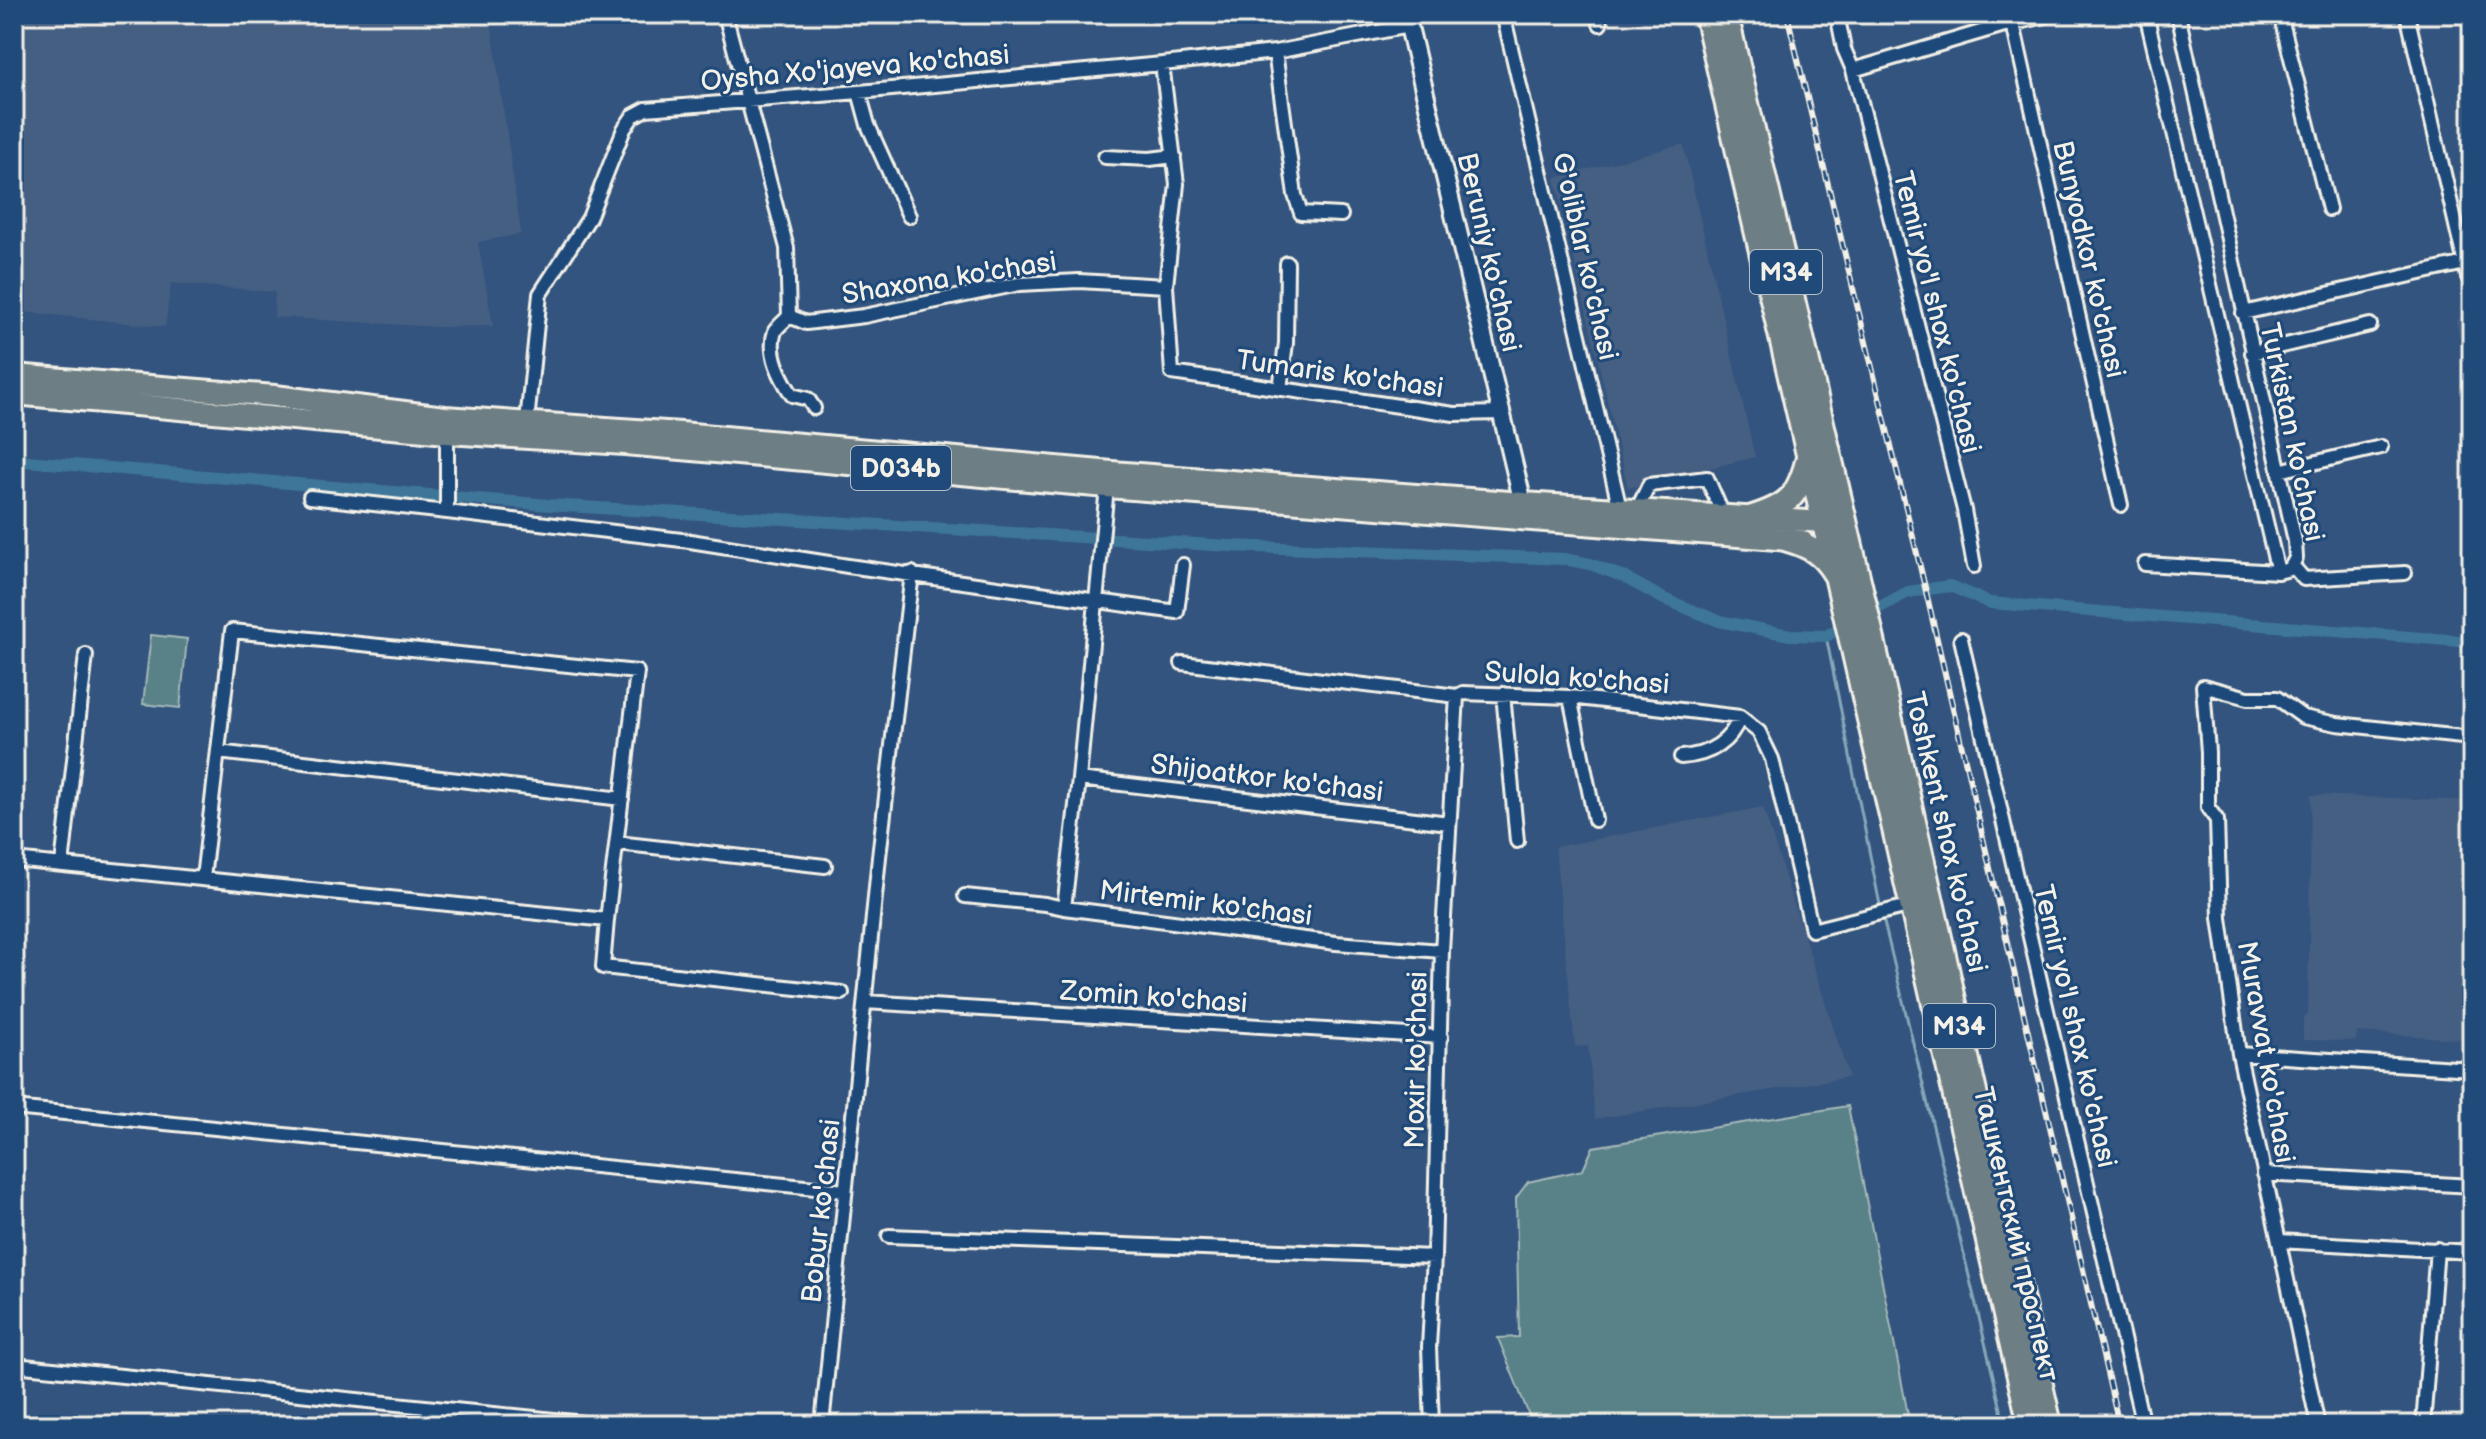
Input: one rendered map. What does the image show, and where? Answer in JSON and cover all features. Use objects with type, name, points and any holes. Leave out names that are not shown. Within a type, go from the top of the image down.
[{"type":"highway","name":"M34","points":[[1706,14],[1818,454]]},
{"type":"highway","name":"M34","points":[[1726,14],[1833,531],[1858,620]]},
{"type":"highway","points":[[1750,518],[1771,511],[1790,499],[1818,454]]},
{"type":"highway","name":"M34","points":[[1833,531],[1837,578],[1858,620]]},
{"type":"highway","points":[[1788,540],[1817,552],[1837,578]]},
{"type":"highway","name":"Ташкентский проспект","points":[[1858,620],[1901,908],[2030,1425]]},
{"type":"highway","name":"Toshkent shox ko'chasi","points":[[1858,620],[2050,1425]]},
{"type":"main road","name":"D034b","points":[[14,375],[275,389],[445,417],[681,433],[1112,472],[1750,518],[1833,531]]},
{"type":"main road","name":"D034b","points":[[14,394],[447,433],[625,444],[1107,487],[1788,540],[1833,531]]},
{"type":"street","points":[[725,14],[787,248],[789,316],[775,331],[773,349],[778,374],[792,395],[808,399],[814,408]]},
{"type":"street","name":"G'oliblar ko'chasi","points":[[1503,14],[1628,510]]},
{"type":"street","name":"Temir yo'l shox ko'chasi","points":[[1837,14],[1964,510],[1974,566]]},
{"type":"street","points":[[1853,70],[2004,21],[2054,14]]},
{"type":"street","name":"Turkistan ko'chasi","points":[[2146,14],[2278,572],[2290,569],[2296,558],[2295,541],[2178,14]]},
{"type":"street","points":[[2280,14],[2329,209]]},
{"type":"street","points":[[2407,14],[2470,277]]},
{"type":"street","name":"Oysha Xo'jayeva ko'chasi","points":[[527,422],[540,294],[589,218],[624,129],[633,116],[646,109],[1275,52],[1408,20]]},
{"type":"street","name":"Beruniy ko'chasi","points":[[1408,20],[1523,503]]},
{"type":"street","name":"Bunyodkor ko'chasi","points":[[2004,21],[2121,505]]},
{"type":"street","points":[[1275,52],[1295,195],[1301,213],[1341,215]]},
{"type":"street","points":[[1162,64],[1177,184],[1166,286]]},
{"type":"street","points":[[859,92],[868,125],[909,216]]},
{"type":"street","points":[[1105,157],[1150,159],[1174,156]]},
{"type":"street","points":[[1280,389],[1286,343],[1287,263]]},
{"type":"street","points":[[2243,313],[2465,263]]},
{"type":"street","name":"Shaxona ko'chasi","points":[[789,316],[806,323],[864,316],[1019,284],[1079,281],[1166,286]]},
{"type":"street","name":"Tumaris ko'chasi","points":[[1166,286],[1172,373],[1454,414],[1501,413]]},
{"type":"street","points":[[2252,353],[2370,325]]},
{"type":"street","points":[[447,433],[447,509]]},
{"type":"street","points":[[2279,471],[2381,447]]},
{"type":"street","points":[[1628,510],[1649,485],[1707,478],[1724,517]]},
{"type":"street","points":[[1064,908],[1107,487]]},
{"type":"street","points":[[310,497],[447,509],[690,541],[1177,612],[1183,565]]},
{"type":"street","points":[[2145,564],[2278,572]]},
{"type":"street","points":[[2292,565],[2304,579],[2405,573]]},
{"type":"street","name":"Bobur ko'chasi","points":[[822,1425],[912,573]]},
{"type":"street","points":[[203,878],[232,631],[637,672],[603,967],[842,993]]},
{"type":"street","name":"Temir yo'l shox ko'chasi","points":[[1961,639],[2143,1425]]},
{"type":"street","points":[[62,865],[86,655]]},
{"type":"street","name":"Sulola ko'chasi","points":[[1182,663],[1457,696],[1463,693],[1570,697],[1740,717]]},
{"type":"street","name":"Muravvat ko'chasi","points":[[2318,1425],[2239,1054],[2220,918],[2217,820],[2208,808],[2203,686],[2248,698],[2277,698],[2303,717],[2337,724],[2472,738]]},
{"type":"street","points":[[1503,694],[1517,841]]},
{"type":"street","name":"Moxir ko'chasi","points":[[1432,1425],[1429,1347],[1442,951],[1457,696]]},
{"type":"street","points":[[1570,697],[1595,820]]},
{"type":"street","points":[[1681,757],[1694,756],[1720,746],[1735,731],[1740,717],[1759,732],[1772,759],[1812,930],[1901,908]]},
{"type":"street","points":[[218,752],[622,799]]},
{"type":"street","name":"Shijoatkor ko'chasi","points":[[1079,779],[1449,823]]},
{"type":"street","points":[[617,843],[825,866]]},
{"type":"street","points":[[14,860],[607,920]]},
{"type":"street","name":"Mirtemir ko'chasi","points":[[965,896],[1336,943],[1442,951]]},
{"type":"street","name":"Zomin ko'chasi","points":[[865,1002],[1441,1037]]},
{"type":"street","points":[[2239,1054],[2472,1069]]},
{"type":"street","points":[[14,1108],[845,1191]]},
{"type":"street","points":[[2264,1174],[2472,1186]]},
{"type":"street","points":[[889,1236],[1434,1257]]},
{"type":"street","points":[[2279,1241],[2472,1252]]},
{"type":"street","points":[[2423,1425],[2437,1249]]},
{"type":"street","points":[[14,1365],[603,1425]]},
{"type":"shaded area","points":[[69,14],[490,14],[521,234],[478,242],[493,326],[437,327],[274,317],[275,292],[171,283],[165,327],[14,311],[14,20]]},
{"type":"shaded area","points":[[1683,144],[1755,457],[1628,488],[1555,178]]},
{"type":"shaded area","points":[[2472,316],[2472,395],[2456,320]]},
{"type":"shaded area","points":[[2311,795],[2472,801],[2472,1040],[2357,1032],[2356,1041],[2303,1040],[2303,1017],[2308,1015]]},
{"type":"shaded area","points":[[1763,807],[1849,1077],[1595,1119],[1588,1046],[1575,1047],[1555,847]]},
{"type":"green space","points":[[151,635],[187,639],[180,708],[143,704]]},
{"type":"green space","points":[[1848,1106],[1910,1425],[1533,1425],[1498,1338],[1519,1337],[1516,1198],[1528,1182],[1583,1170],[1593,1147]]},
{"type":"waterway","points":[[14,460],[549,505],[1230,546],[1564,559],[1590,564],[1624,577],[1664,599],[1719,621],[1790,635],[1826,636],[1908,592],[1950,586],[1990,603],[2472,642]]},
{"type":"waterway","points":[[1826,636],[1881,910]]},
{"type":"waterway","points":[[1883,918],[2001,1409],[2002,1425]]},
{"type":"railway","points":[[1787,14],[1924,583],[2119,1425]]}]
